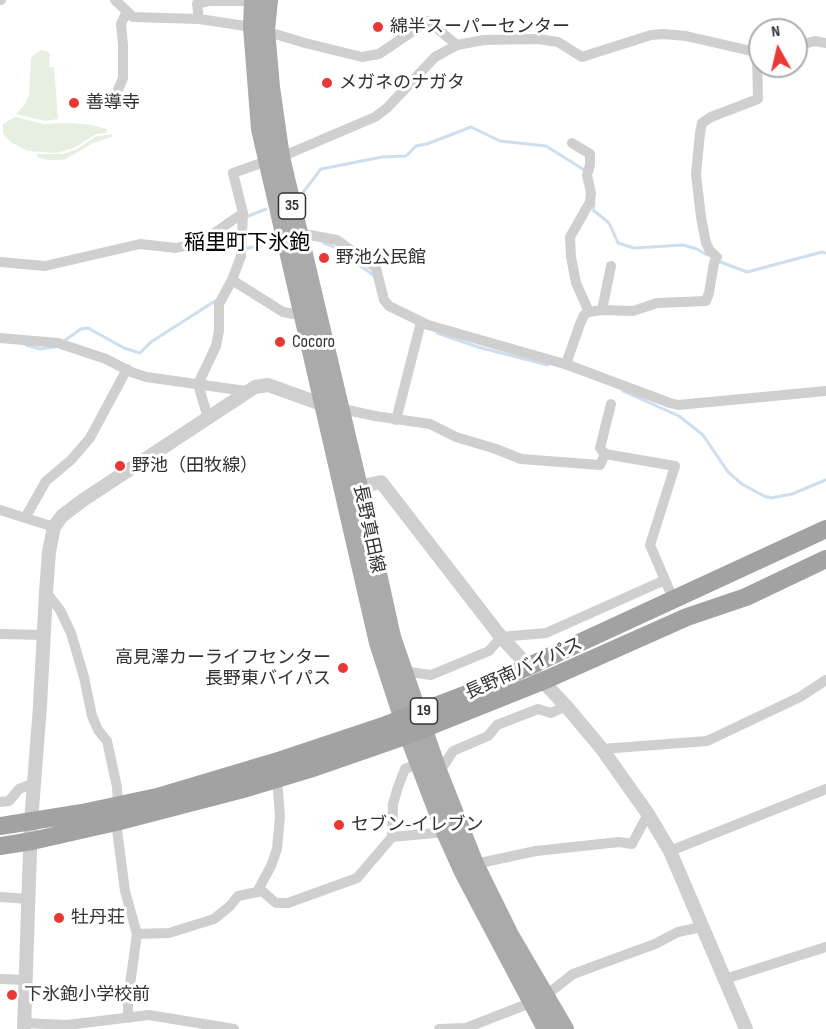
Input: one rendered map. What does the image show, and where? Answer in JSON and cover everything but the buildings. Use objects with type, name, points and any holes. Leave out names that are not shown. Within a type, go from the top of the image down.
[{"type":"highway","name":"長野南バイパス","points":[[0,846],[32,841],[117,814],[277,779],[413,724],[476,692],[826,529]]},
{"type":"highway","name":"長野南バイパス","points":[[0,826],[82,813],[117,814],[157,797],[413,724],[543,681],[687,617],[746,597],[826,559]]},
{"type":"main road","name":"長野真田線","points":[[259,29],[269,0]]},
{"type":"main road","name":"長野真田線","points":[[250,1],[259,29],[271,87],[274,159],[303,311],[359,487],[413,724],[445,832],[463,872],[538,1000],[565,1029]]},
{"type":"main road","name":"長野真田線","points":[[274,159],[299,235],[368,602],[378,644],[413,724],[437,768],[476,864],[510,935],[538,1000],[546,1029]]},
{"type":"street","points":[[115,0],[133,16],[199,19],[259,29],[362,57],[379,54],[428,21],[458,45]]},
{"type":"street","points":[[199,19],[197,3],[210,0],[250,1]]},
{"type":"street","points":[[115,97],[123,78],[121,24],[127,11]]},
{"type":"street","points":[[208,418],[198,384],[216,346],[219,331],[219,304],[232,280],[241,256],[243,213],[233,173],[274,159],[375,117],[387,108],[435,57],[458,45],[484,40],[538,39],[558,42],[582,57],[651,35],[663,34],[686,36],[748,51]]},
{"type":"street","points":[[808,43],[826,43]]},
{"type":"street","points":[[566,364],[580,324],[584,315],[589,312],[633,311],[657,303],[706,301],[717,257],[706,243],[696,174],[702,123],[711,117],[758,99],[758,78]]},
{"type":"street","points":[[572,143],[590,154],[587,175],[591,193],[590,202],[570,237],[576,283],[589,312]]},
{"type":"street","points":[[0,262],[45,266],[140,244],[176,248],[207,238],[243,213]]},
{"type":"street","points":[[299,235],[337,240],[376,268],[384,300],[389,306],[421,322],[566,364],[678,405],[826,390]]},
{"type":"street","points":[[602,310],[611,266]]},
{"type":"street","points":[[232,280],[283,312],[294,314],[303,311]]},
{"type":"street","points":[[396,420],[421,322]]},
{"type":"street","points":[[0,338],[58,343],[106,359],[146,377],[246,392]]},
{"type":"street","points":[[25,518],[46,481],[90,438],[127,369]]},
{"type":"street","points":[[234,1029],[148,1015],[67,1025],[24,1026],[32,822],[43,635],[49,552],[57,521],[69,510],[246,392],[268,384],[332,407],[396,420],[430,424],[456,437],[521,459],[600,465],[605,454]]},
{"type":"street","points":[[611,404],[600,448],[605,454],[675,466],[650,545],[674,601]]},
{"type":"street","points":[[359,487],[381,482],[501,637],[566,706],[602,749],[648,814],[670,851],[746,1029]]},
{"type":"street","points":[[0,510],[54,527]]},
{"type":"street","points":[[402,672],[431,675],[489,651],[501,637],[546,633],[665,580]]},
{"type":"street","points":[[46,592],[60,610],[71,633],[84,677],[92,716],[98,730],[107,741],[117,787],[117,814],[125,891],[137,934],[128,999],[128,1018]]},
{"type":"street","points":[[0,634],[43,635]]},
{"type":"street","points":[[602,749],[707,741],[800,697],[826,680]]},
{"type":"street","points":[[437,768],[444,765],[453,751],[488,736],[498,725],[538,709],[551,713],[566,706]]},
{"type":"street","points":[[137,934],[169,933],[207,922],[230,906],[238,896],[262,891],[276,903],[288,903],[357,878],[392,837],[393,804],[405,769],[410,767]]},
{"type":"street","points":[[257,892],[277,849],[280,816],[277,779]]},
{"type":"street","points":[[0,802],[9,801],[19,789],[35,783]]},
{"type":"street","points":[[670,851],[826,789]]},
{"type":"street","points":[[476,864],[536,851],[618,842],[632,844],[648,814]]},
{"type":"street","points":[[392,837],[445,832]]},
{"type":"street","points":[[0,897],[29,899]]},
{"type":"street","points":[[439,1029],[466,1028],[538,1000],[573,974],[654,944],[678,932],[701,927]]},
{"type":"street","points":[[725,979],[826,947]]},
{"type":"street","points":[[0,979],[25,980]]},
{"type":"shaded area","points":[[40,50],[50,54],[49,67],[54,67],[58,119],[45,121],[16,114],[29,95],[31,58]]},
{"type":"shaded area","points":[[15,117],[44,124],[92,125],[107,129],[107,133],[96,134],[74,148],[56,153],[28,151],[12,143],[3,134],[3,124]]},
{"type":"shaded area","points":[[112,134],[112,137],[93,143],[64,160],[37,157],[37,154],[63,154],[77,149],[95,137]]},
{"type":"waterway","points":[[301,195],[321,169],[382,157],[406,156],[416,146],[471,127],[500,141],[546,146],[586,171]]},
{"type":"waterway","points":[[594,204],[593,210],[609,223],[618,243],[634,248],[683,245],[707,255]]},
{"type":"waterway","points":[[246,217],[266,209]]},
{"type":"waterway","points":[[245,249],[272,242]]},
{"type":"waterway","points":[[324,243],[337,248],[373,275]]},
{"type":"waterway","points":[[718,261],[747,272],[822,252],[826,253]]},
{"type":"waterway","points":[[64,341],[81,329],[88,328],[124,348],[140,353],[151,342],[215,301]]},
{"type":"waterway","points":[[437,333],[478,347],[548,365]]},
{"type":"waterway","points":[[26,345],[40,349],[55,347]]},
{"type":"waterway","points":[[623,391],[679,416],[703,435],[728,472],[742,484],[764,496],[771,498],[792,494],[826,480]]},
{"type":"place","name":"綿半スーパーセンター","points":[[378,27]]},
{"type":"place","name":"メガネのナガタ","points":[[327,83]]},
{"type":"place","name":"善導寺","points":[[74,103]]},
{"type":"place","name":"野池公民館","points":[[324,258]]},
{"type":"place","name":"Cocoro","points":[[280,342]]},
{"type":"place","name":"野池（田牧線）","points":[[120,466]]},
{"type":"place","name":"高見澤カーライフセンター 長野東バイパス","points":[[343,668]]},
{"type":"place","name":"セブン-イレブン","points":[[339,825]]},
{"type":"place","name":"牡丹荘","points":[[59,918]]},
{"type":"place","name":"下氷鉋小学校前","points":[[12,995]]},
{"type":"district","name":"稲里町下氷鉋","points":[[247,244]]}]
